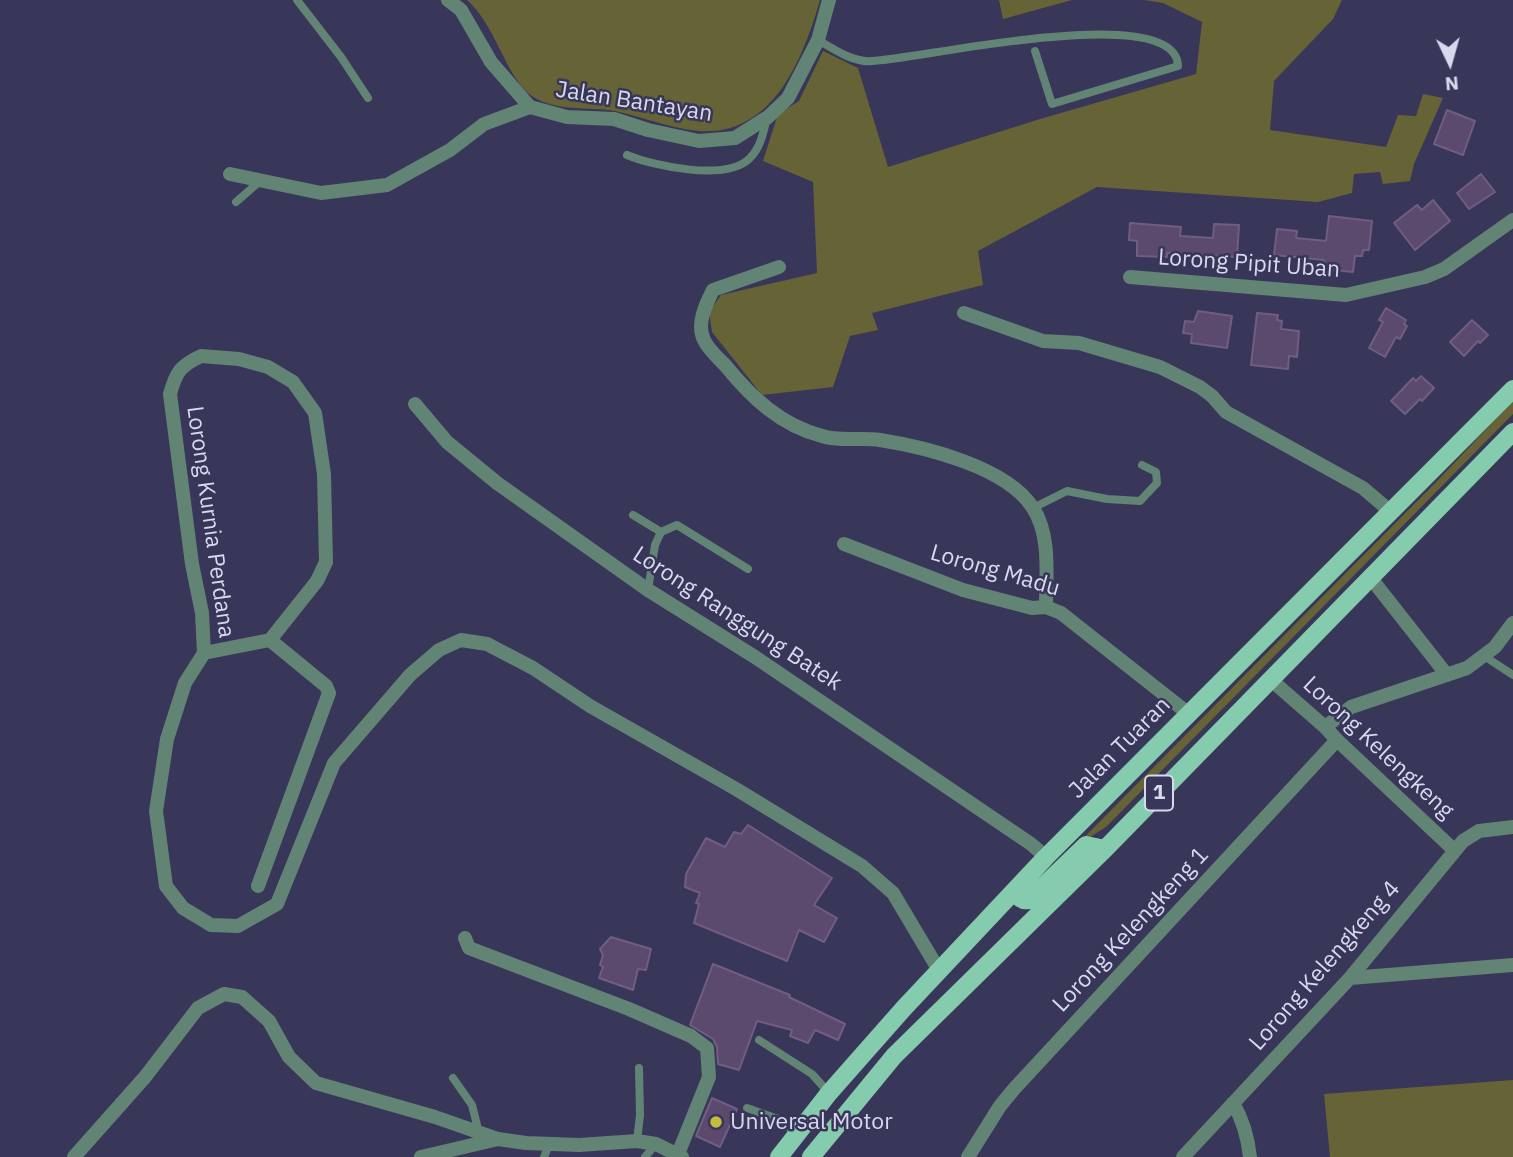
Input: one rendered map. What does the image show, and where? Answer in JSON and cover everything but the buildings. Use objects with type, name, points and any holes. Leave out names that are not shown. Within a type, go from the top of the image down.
[{"type":"main road","name":"Jalan Tuaran","points":[[779,1157],[829,1093],[904,1008],[1046,857],[1513,389]]},
{"type":"main road","name":"1","points":[[811,1157],[894,1056],[1105,849],[1513,432]]},
{"type":"main road","points":[[1020,885],[1017,894],[1019,898],[1029,900],[1086,845],[1105,849]]},
{"type":"street","name":"Jalan Bantayan","points":[[448,0],[461,10],[491,62],[530,107],[567,117],[614,119],[699,141],[735,138],[768,117],[789,98],[818,40],[829,0]]},
{"type":"street","points":[[230,174],[321,193],[387,185],[450,150],[484,124],[530,107]]},
{"type":"street","name":"Lorong Pipit Uban","points":[[1130,277],[1346,295],[1425,277],[1444,269],[1513,220]]},
{"type":"street","points":[[779,267],[713,290],[702,314],[703,340],[748,393],[786,422],[824,437],[878,440],[932,451],[979,469],[1018,491],[1033,508],[1045,534],[1046,607]]},
{"type":"street","points":[[964,313],[1043,341],[1079,342],[1160,367],[1200,387],[1226,412],[1363,488],[1390,510]]},
{"type":"street","name":"Lorong Kurnia Perdana","points":[[201,356],[239,359],[268,367],[293,382],[315,413],[324,474],[326,562],[317,580],[270,640],[204,653],[202,613],[192,564],[170,394],[174,376],[185,364],[201,356]]},
{"type":"street","name":"Lorong Ranggung Batek","points":[[415,404],[447,442],[497,483],[648,590],[812,694],[1046,857]]},
{"type":"street","name":"Lorong Madu","points":[[844,544],[963,590],[1032,607],[1046,607],[1061,613],[1189,713]]},
{"type":"street","points":[[1370,577],[1447,675]]},
{"type":"street","points":[[1325,727],[1351,707],[1467,668],[1495,647],[1513,623]]},
{"type":"street","points":[[258,886],[329,693],[326,686],[270,640]]},
{"type":"street","points":[[204,653],[185,683],[167,739],[156,811],[166,886],[183,908],[211,925],[238,926],[277,904],[334,763],[410,675],[439,650],[461,640],[487,644],[533,668],[590,706],[736,789],[862,866],[893,893],[940,972]]},
{"type":"street","name":"Lorong Kelengkeng","points":[[1270,679],[1325,727],[1454,850]]},
{"type":"street","name":"Lorong Kelengkeng 1","points":[[968,1157],[1014,1089],[1336,740]]},
{"type":"street","name":"Lorong Kelengkeng 4","points":[[1183,1157],[1350,978],[1454,850],[1479,831],[1513,828]]},
{"type":"street","points":[[74,1157],[145,1077],[198,1008],[224,994],[242,996],[269,1021],[289,1057],[316,1083],[435,1117],[498,1139],[547,1151],[579,1145],[637,1141],[656,1144],[680,1156],[709,1077],[707,1048],[691,1036],[629,1009],[469,948],[465,937]]},
{"type":"street","points":[[1350,978],[1513,965]]},
{"type":"street","points":[[1233,1103],[1240,1114],[1250,1157]]},
{"type":"street","points":[[421,1157],[498,1139]]},
{"type":"lane","points":[[297,0],[341,57],[368,98]]},
{"type":"lane","points":[[818,40],[849,56],[869,62],[907,56],[983,36]]},
{"type":"lane","points":[[1035,51],[1052,104],[1178,66],[1178,55],[1167,37]]},
{"type":"lane","points":[[626,155],[645,163],[696,170],[733,166],[749,160],[759,146],[768,117]]},
{"type":"lane","points":[[236,202],[259,182]]},
{"type":"lane","points":[[1033,508],[1067,491],[1107,499],[1140,500],[1157,483],[1156,472],[1142,465]]},
{"type":"lane","points":[[633,514],[661,532]]},
{"type":"lane","points":[[648,590],[655,545],[661,532],[677,526],[748,569]]},
{"type":"lane","points":[[1484,656],[1513,675]]},
{"type":"lane","points":[[759,1040],[812,1074],[829,1093]]},
{"type":"lane","points":[[637,1141],[640,1115],[639,1068]]},
{"type":"lane","points":[[453,1078],[472,1105],[479,1133]]},
{"type":"lane","points":[[747,1108],[781,1120],[797,1135]]},
{"type":"lane","points":[[645,1157],[656,1144]]},
{"type":"shaded area","points":[[467,0],[820,0],[794,69],[765,108],[746,121],[724,130],[698,131],[615,111],[559,106],[538,99],[528,93],[512,73],[485,22]]},
{"type":"shaded area","points":[[999,0],[1072,0],[1003,19]]},
{"type":"shaded area","points":[[1144,0],[1342,0],[1333,19],[1274,81],[1270,130],[1386,147],[1398,115],[1416,116],[1423,94],[1443,98],[1414,164],[1410,181],[1383,184],[1380,172],[1354,174],[1352,193],[1318,202],[1097,187],[978,251],[983,285],[872,313],[878,330],[850,336],[833,387],[762,395],[712,332],[709,312],[721,295],[817,273],[813,182],[763,161],[778,114],[799,101],[823,51],[858,68],[888,167],[1196,74],[1202,22],[1163,3]]},
{"type":"shaded area","points":[[1513,401],[1513,414],[1106,827],[1087,839],[1027,895],[1439,479]]},
{"type":"shaded area","points":[[1513,1080],[1513,1157],[1330,1157],[1324,1094]]},
{"type":"place","name":"Universal Motor","points":[[716,1122]]}]
